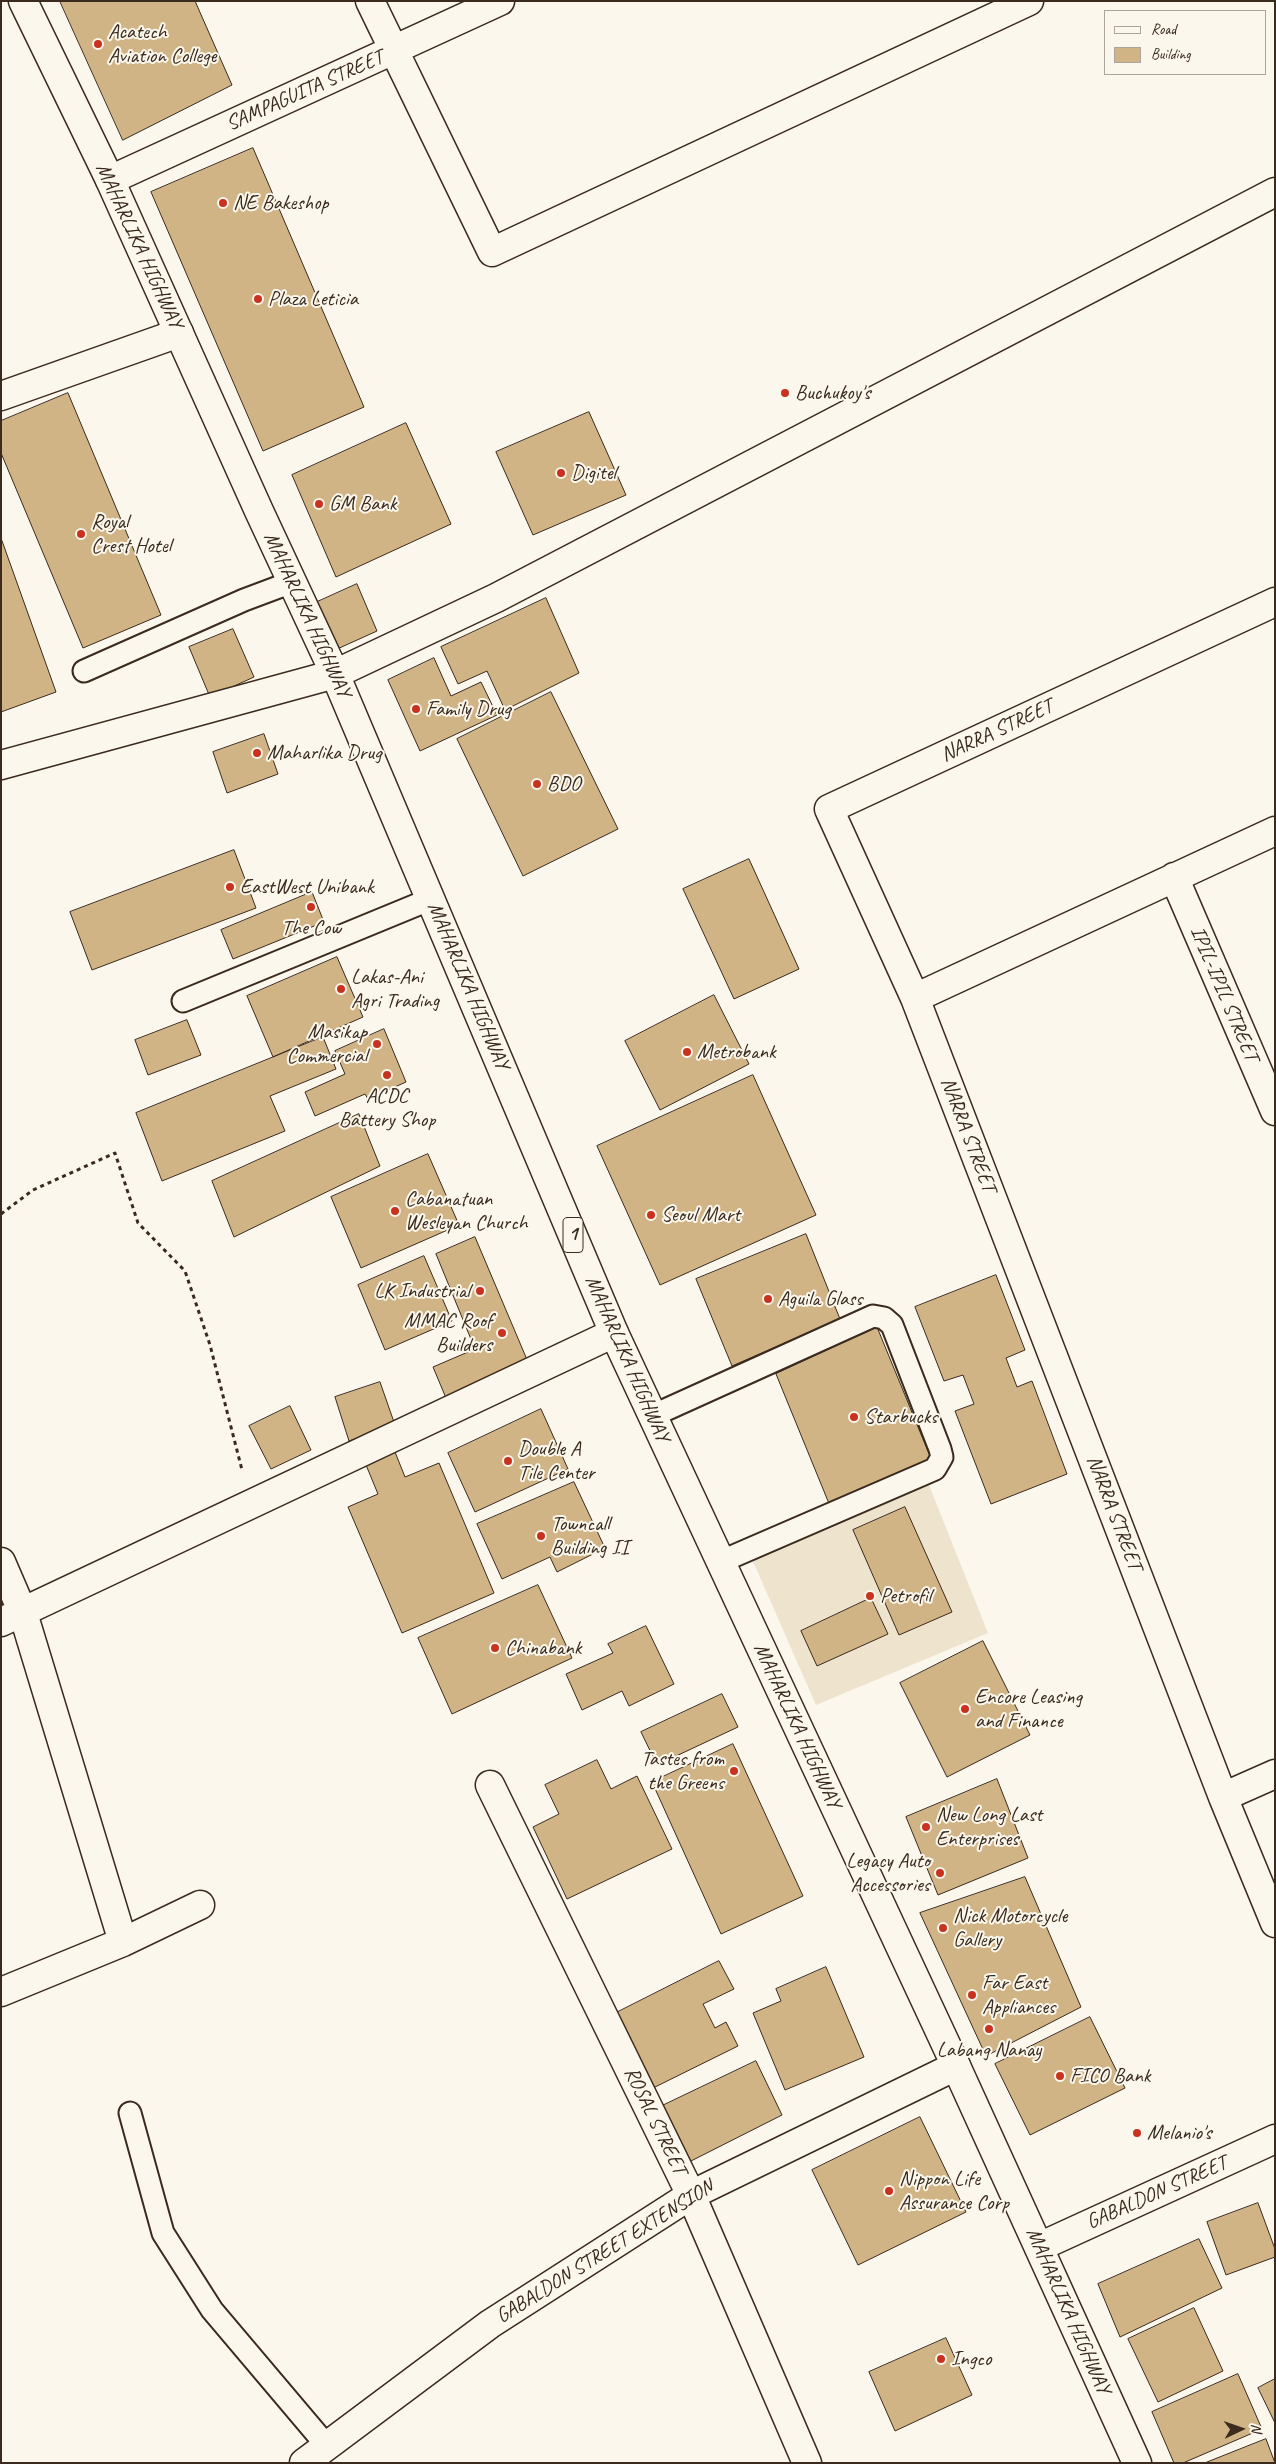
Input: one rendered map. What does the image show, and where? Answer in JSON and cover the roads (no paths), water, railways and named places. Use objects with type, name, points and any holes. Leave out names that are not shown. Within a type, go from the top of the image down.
[{"type":"street","name":"MAHARLIKA HIGHWAY","points":[[22,1],[110,180],[335,674],[614,1333],[956,2066],[1137,2463]]},
{"type":"street","points":[[370,1],[492,252],[1012,4]]},
{"type":"street","name":"SAMPAGUITA STREET","points":[[110,180],[500,1]]},
{"type":"street","points":[[1,765],[335,674],[496,598],[1275,192]]},
{"type":"street","points":[[1,396],[179,333]]},
{"type":"street","name":"NARRA STREET","points":[[1275,602],[829,809],[915,998],[1224,1797],[1275,1923]]},
{"type":"street","points":[[915,998],[1275,831]]},
{"type":"street","name":"IPIL-IPIL STREET","points":[[1174,877],[1275,1111]]},
{"type":"street","points":[[12,1618],[614,1333]]},
{"type":"street","points":[[1,1562],[12,1618],[123,1942]]},
{"type":"street","points":[[1224,1797],[1275,1774]]},
{"type":"street","name":"ROSAL STREET","points":[[490,1785],[691,2195],[807,2463]]},
{"type":"street","points":[[1,1992],[123,1942],[200,1905]]},
{"type":"street","name":"GABALDON STREET EXTENSION","points":[[304,2463],[490,2324],[691,2195],[956,2066]]},
{"type":"street","name":"GABALDON STREET","points":[[1039,2247],[1275,2139]]},
{"type":"lane","points":[[84,671],[244,600],[292,582]]},
{"type":"lane","points":[[183,1001],[431,899]]},
{"type":"lane","points":[[652,1416],[873,1316],[884,1318],[892,1325],[940,1449],[940,1462],[935,1469],[720,1562]]},
{"type":"lane","points":[[130,2113],[163,2233],[212,2310],[326,2446]]},
{"type":"place","name":"Acatech Aviation College","points":[[98,44]]},
{"type":"place","name":"NE Bakeshop","points":[[223,203]]},
{"type":"place","name":"Plaza Leticia","points":[[258,299]]},
{"type":"place","name":"Buchukoy's","points":[[785,393]]},
{"type":"place","name":"Digitel","points":[[561,473]]},
{"type":"place","name":"GM Bank","points":[[319,504]]},
{"type":"place","name":"Royal Crest Hotel","points":[[81,534]]},
{"type":"place","name":"Family Drug","points":[[416,709]]},
{"type":"place","name":"Maharlika Drug","points":[[257,753]]},
{"type":"place","name":"BDO","points":[[537,784]]},
{"type":"place","name":"EastWest Unibank","points":[[230,887]]},
{"type":"place","name":"The Cow","points":[[311,907]]},
{"type":"place","name":"Lakas-Ani Agri Trading","points":[[341,989]]},
{"type":"place","name":"Masikap Commercial","points":[[377,1044]]},
{"type":"place","name":"Metrobank","points":[[687,1052]]},
{"type":"place","name":"ACDC Battery Shop","points":[[387,1075]]},
{"type":"place","name":"Cabanatuan Wesleyan Church","points":[[395,1211]]},
{"type":"place","name":"Seoul Mart","points":[[651,1215]]},
{"type":"place","name":"LK Industrial","points":[[480,1291]]},
{"type":"place","name":"Aguila Glass","points":[[768,1299]]},
{"type":"place","name":"MMAC Roof Builders","points":[[502,1333]]},
{"type":"place","name":"Starbucks","points":[[854,1417]]},
{"type":"place","name":"Double A Tile Center","points":[[508,1461]]},
{"type":"place","name":"Towncall Building II","points":[[541,1536]]},
{"type":"place","name":"Petrofil","points":[[870,1596]]},
{"type":"place","name":"Chinabank","points":[[495,1648]]},
{"type":"place","name":"Encore Leasing and Finance","points":[[965,1709]]},
{"type":"place","name":"Tastes from the Greens","points":[[734,1771]]},
{"type":"place","name":"New Long Last Enterprises","points":[[926,1827]]},
{"type":"place","name":"Legacy Auto Accessories","points":[[940,1873]]},
{"type":"place","name":"Nick Motorcycle Gallery","points":[[943,1928]]},
{"type":"place","name":"Far East Appliances","points":[[972,1995]]},
{"type":"place","name":"Labang Nanay","points":[[989,2029]]},
{"type":"place","name":"FICO Bank","points":[[1060,2076]]},
{"type":"place","name":"Melanio's","points":[[1137,2133]]},
{"type":"place","name":"Nippon Life Assurance Corp","points":[[889,2191]]},
{"type":"place","name":"Ingco","points":[[941,2359]]}]
